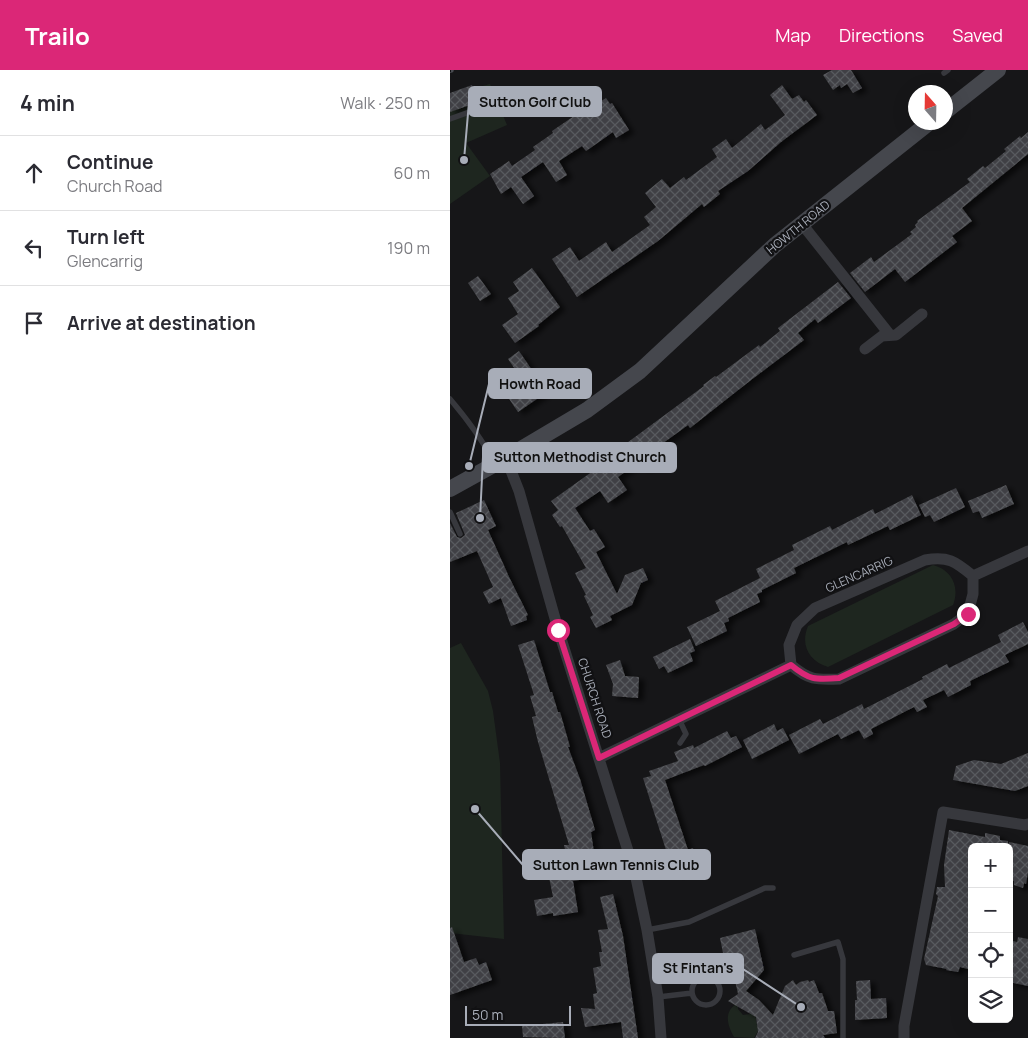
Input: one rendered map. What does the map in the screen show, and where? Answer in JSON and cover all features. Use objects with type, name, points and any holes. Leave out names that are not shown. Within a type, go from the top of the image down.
[{"type":"main road","points":[[953,105],[995,71]]},
{"type":"main road","name":"HOWTH ROAD","points":[[450,489],[587,410],[640,371],[775,245],[920,130]]},
{"type":"street","points":[[802,224],[890,335]]},
{"type":"street","points":[[865,349],[882,336],[896,335],[922,314]]},
{"type":"street","name":"CHURCH ROAD","points":[[501,461],[518,491],[558,630],[634,873],[647,930],[658,997],[661,1038]]},
{"type":"street","points":[[599,758],[791,665],[804,676],[820,680],[839,678],[954,624],[968,614],[973,594],[973,576],[1028,551]]},
{"type":"street","name":"GLENCARRIG","points":[[791,665],[789,645],[797,626],[815,608],[925,560],[940,557],[959,564],[973,576]]},
{"type":"street","points":[[904,1038],[904,1026],[943,812],[1028,824]]},
{"type":"lane","points":[[450,119],[489,105]]},
{"type":"lane","points":[[450,399],[486,446],[501,461]]},
{"type":"lane","points":[[450,512],[460,534]]},
{"type":"lane","points":[[679,719],[686,734],[680,743]]},
{"type":"lane","points":[[647,930],[688,922],[765,888],[773,888]]},
{"type":"lane","points":[[794,955],[838,942],[843,959],[843,1038]]},
{"type":"lane","points":[[707,977],[715,981],[720,989],[716,1002],[708,1005],[699,1004],[692,993],[694,984],[707,977]]},
{"type":"lane","points":[[658,997],[692,993]]},
{"type":"shaded area","points":[[490,84],[507,125],[466,143],[490,176],[450,204],[450,95]]},
{"type":"shaded area","points":[[933,565],[940,567],[953,580],[956,592],[953,605],[828,667],[811,656],[805,640],[808,626]]},
{"type":"shaded area","points":[[461,643],[488,691],[493,711],[500,763],[504,939],[450,933],[450,648]]},
{"type":"shaded area","points":[[736,1004],[743,1015],[750,1014],[751,1012],[755,1013],[758,1031],[754,1038],[734,1037],[728,1015],[729,1011]]},
{"type":"building","points":[[832,70],[851,70],[862,88],[853,93],[847,84],[841,88],[840,85],[833,90],[823,75]]},
{"type":"building","points":[[472,85],[478,102],[450,112],[450,93]]},
{"type":"building","points":[[782,85],[792,99],[799,95],[804,102],[806,100],[817,115],[781,142],[748,171],[718,191],[720,194],[704,207],[702,204],[658,241],[577,297],[552,259],[570,247],[579,261],[606,242],[612,252],[650,225],[644,217],[656,207],[645,193],[662,179],[670,188],[684,177],[686,180],[717,157],[712,149],[726,139],[732,148],[761,124],[765,130],[785,115],[770,95]]},
{"type":"building","points":[[606,98],[610,104],[612,103],[629,130],[616,138],[613,132],[586,151],[582,146],[559,161],[567,175],[556,182],[543,162],[521,177],[534,196],[523,204],[511,187],[501,194],[490,174],[509,161],[512,166],[535,150],[533,147],[553,133],[552,131]]},
{"type":"building","points":[[1028,132],[1028,154],[962,208],[972,221],[952,236],[957,242],[905,282],[895,269],[865,292],[850,273],[871,257],[874,262],[912,234],[910,232],[916,227],[917,221],[970,182],[967,179],[983,166],[985,168],[1006,151],[1004,149]]},
{"type":"building","points":[[532,268],[560,307],[539,326],[515,343],[502,325],[518,314],[508,298],[519,291],[513,282]]},
{"type":"building","points":[[478,276],[491,294],[480,301],[468,283]]},
{"type":"building","points":[[838,282],[851,298],[818,323],[815,319],[798,333],[804,340],[690,428],[688,425],[648,454],[654,461],[644,469],[639,462],[618,477],[627,490],[608,503],[600,491],[575,508],[590,531],[594,529],[605,547],[596,552],[617,594],[625,575],[643,568],[648,580],[641,583],[632,605],[610,616],[612,620],[596,628],[590,617],[593,615],[584,596],[586,595],[575,573],[586,568],[562,526],[560,527],[552,515],[558,510],[551,501],[614,456],[612,454],[715,376],[759,345],[760,347],[780,331],[778,328]]},
{"type":"building","points":[[519,351],[547,392],[518,412],[503,390],[521,378],[508,359]]},
{"type":"building","points":[[1006,485],[1014,504],[982,518],[979,511],[973,513],[968,501]]},
{"type":"building","points":[[956,488],[965,507],[934,522],[930,515],[925,517],[919,505]]},
{"type":"building","points":[[912,495],[921,515],[890,530],[888,526],[848,545],[847,542],[794,568],[796,573],[757,594],[760,602],[728,618],[729,621],[724,623],[727,631],[696,646],[687,627],[720,611],[715,601],[760,578],[756,569],[794,550],[792,545],[830,526],[832,530],[873,509],[875,514]]},
{"type":"building","points":[[484,500],[496,526],[488,530],[528,615],[526,616],[527,620],[511,626],[501,598],[489,604],[483,592],[493,587],[477,551],[450,562],[450,523],[457,537],[461,538],[465,535],[456,513]]},
{"type":"building","points":[[1023,622],[1028,632],[1028,644],[1005,655],[1009,662],[970,681],[971,685],[948,697],[944,690],[923,700],[927,707],[917,712],[914,707],[871,729],[873,734],[864,739],[859,730],[841,739],[838,734],[799,754],[789,735],[820,719],[823,724],[862,704],[864,709],[923,679],[922,677],[947,664],[949,668],[1001,642],[998,635]]},
{"type":"building","points":[[690,639],[695,651],[690,653],[693,661],[668,673],[664,666],[659,669],[653,657]]},
{"type":"building","points":[[534,640],[550,692],[552,692],[558,712],[560,712],[570,747],[568,747],[580,779],[595,830],[591,832],[596,866],[602,865],[604,876],[573,881],[578,912],[553,916],[553,913],[537,916],[534,900],[553,897],[545,857],[566,854],[564,845],[569,845],[538,742],[532,717],[536,716],[530,696],[534,695],[518,645]]},
{"type":"building","points":[[620,660],[625,676],[639,677],[638,698],[612,696],[613,684],[606,665]]},
{"type":"building","points":[[774,724],[777,731],[783,728],[789,740],[752,759],[743,740]]},
{"type":"building","points":[[727,731],[731,738],[736,736],[742,747],[705,766],[665,780],[688,850],[693,848],[697,869],[676,874],[671,849],[666,850],[643,778],[651,776],[649,771],[678,761],[674,752],[693,745],[694,748]]},
{"type":"building","points":[[1028,753],[1028,786],[1015,791],[953,780],[956,766],[974,760],[1001,764]]},
{"type":"building","points":[[949,830],[985,837],[985,833],[1000,836],[1000,840],[1008,841],[1008,843],[968,843],[968,969],[960,967],[958,972],[926,965],[924,959],[938,896],[936,894],[937,887],[945,887],[944,865]]},
{"type":"building","points":[[1009,842],[1028,846],[1028,872],[1026,884],[1024,883],[1023,888],[1014,885],[1013,843]]},
{"type":"building","points":[[613,894],[623,936],[638,1038],[623,1038],[621,1022],[585,1027],[581,1008],[595,1009],[593,994],[597,993],[593,968],[601,966],[599,952],[602,952],[598,930],[608,929],[600,897]]},
{"type":"building","points":[[452,927],[464,962],[476,958],[479,965],[486,962],[492,980],[450,995],[450,928]]},
{"type":"building","points":[[755,929],[764,970],[746,991],[759,1000],[773,1015],[785,986],[793,980],[796,985],[800,982],[814,980],[819,993],[822,993],[828,1011],[834,1011],[837,1033],[823,1035],[825,1038],[755,1038],[758,1032],[756,1017],[728,1001],[738,994],[734,976],[728,978],[720,938]]},
{"type":"building","points":[[1018,937],[1028,939],[1028,986],[1013,983],[1013,941],[1017,942]]},
{"type":"building","points":[[870,980],[871,999],[886,998],[887,1018],[855,1020],[856,981]]},
{"type":"building","points":[[563,1022],[565,1038],[523,1037],[522,1026]]},
{"type":"place","name":"Sutton Golf Club","points":[[464,160]]},
{"type":"place","name":"Howth Road","points":[[469,466]]},
{"type":"place","name":"Sutton Methodist Church","points":[[480,518]]},
{"type":"place","name":"Sutton Lawn Tennis Club","points":[[475,809]]},
{"type":"place","name":"St Fintan's","points":[[801,1007]]},
{"type":"route","points":[[558,630],[599,758],[791,665],[804,676],[820,680],[839,678],[954,624],[968,614]]}]
